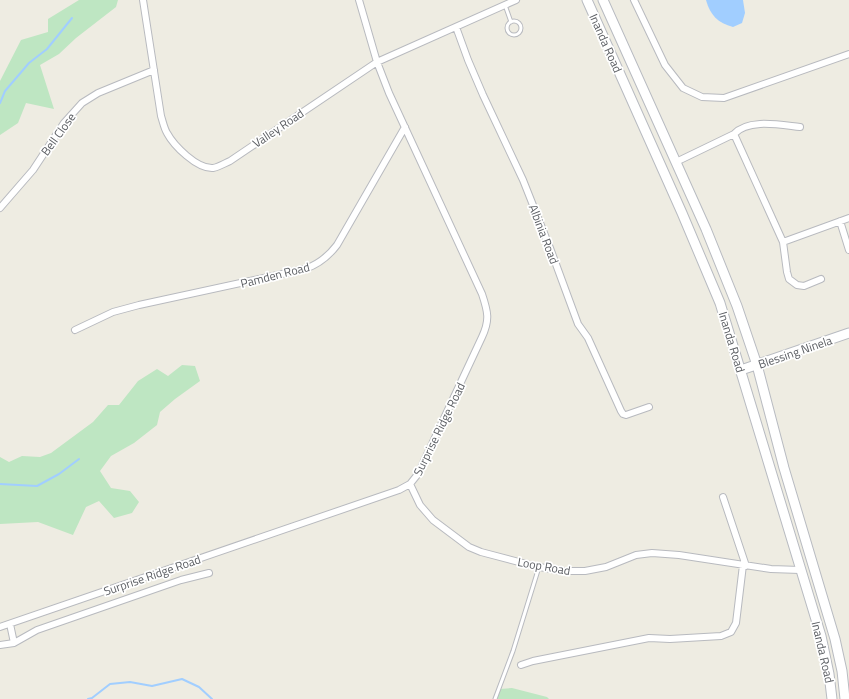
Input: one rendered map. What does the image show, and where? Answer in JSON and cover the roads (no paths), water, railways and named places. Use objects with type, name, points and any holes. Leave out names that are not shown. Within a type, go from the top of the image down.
[{"type":"main road","name":"Inanda Road","points":[[587,0],[714,288],[741,370],[821,636],[830,674],[832,699]]},
{"type":"main road","name":"Inanda Road","points":[[603,0],[726,276],[757,365],[784,468],[835,639],[842,670],[845,699]]},
{"type":"main road","points":[[714,288],[721,283],[726,276]]},
{"type":"main road","name":"Blessing Ninela","points":[[741,370],[849,334]]},
{"type":"main road","points":[[780,502],[788,498],[783,478],[784,468]]},
{"type":"street","name":"Valley Road","points":[[143,0],[161,116],[167,133],[177,146],[192,160],[212,168],[230,161],[377,62],[516,0]]},
{"type":"street","name":"Surprise Ridge Road","points":[[0,627],[399,490],[410,484],[418,474],[478,348],[487,325],[488,315],[482,294],[405,127],[377,62],[359,0]]},
{"type":"street","points":[[634,0],[665,65],[683,88],[702,97],[724,98],[849,54]]},
{"type":"street","name":"Albinia Road","points":[[456,27],[480,88],[523,180],[578,324],[588,338],[621,411],[626,415],[649,407]]},
{"type":"street","name":"Bell Close","points":[[0,208],[33,170],[64,123],[82,103],[98,93],[154,70]]},
{"type":"street","points":[[676,162],[734,134],[737,130],[745,126],[770,124],[800,127]]},
{"type":"street","name":"Pamden Road","points":[[75,330],[113,312],[297,270],[319,263],[330,254],[337,245],[405,127]]},
{"type":"street","points":[[734,134],[783,242],[787,272],[791,282],[796,285],[804,286],[820,279]]},
{"type":"street","points":[[783,242],[849,218]]},
{"type":"street","points":[[840,221],[849,250]]},
{"type":"street","name":"Loop Road","points":[[410,484],[423,510],[433,520],[469,547],[481,552],[539,567],[562,571],[590,570],[606,567],[636,555],[652,553],[679,555],[771,569],[800,570]]},
{"type":"street","points":[[521,665],[533,661],[626,644],[645,639],[714,637],[727,634],[733,629],[736,623],[745,566],[723,497]]},
{"type":"street","points":[[0,645],[14,643],[37,630],[181,580],[209,573]]},
{"type":"street","points":[[10,624],[14,643]]},
{"type":"lane","points":[[505,5],[511,22]]},
{"type":"lane","points":[[511,22],[518,23],[520,26],[518,33],[515,35],[508,32],[508,25],[511,22]]},
{"type":"lane","points":[[494,699],[513,651],[539,567]]},
{"type":"water","points":[[706,0],[743,0],[745,13],[742,23],[733,27],[719,21],[712,14]]},
{"type":"waterway","points":[[0,103],[5,91],[29,63],[47,49],[72,18]]},
{"type":"waterway","points":[[0,484],[37,486],[59,474],[79,459]]},
{"type":"waterway","points":[[88,699],[92,698],[110,684],[130,682],[152,686],[182,679],[199,687],[212,699]]}]
